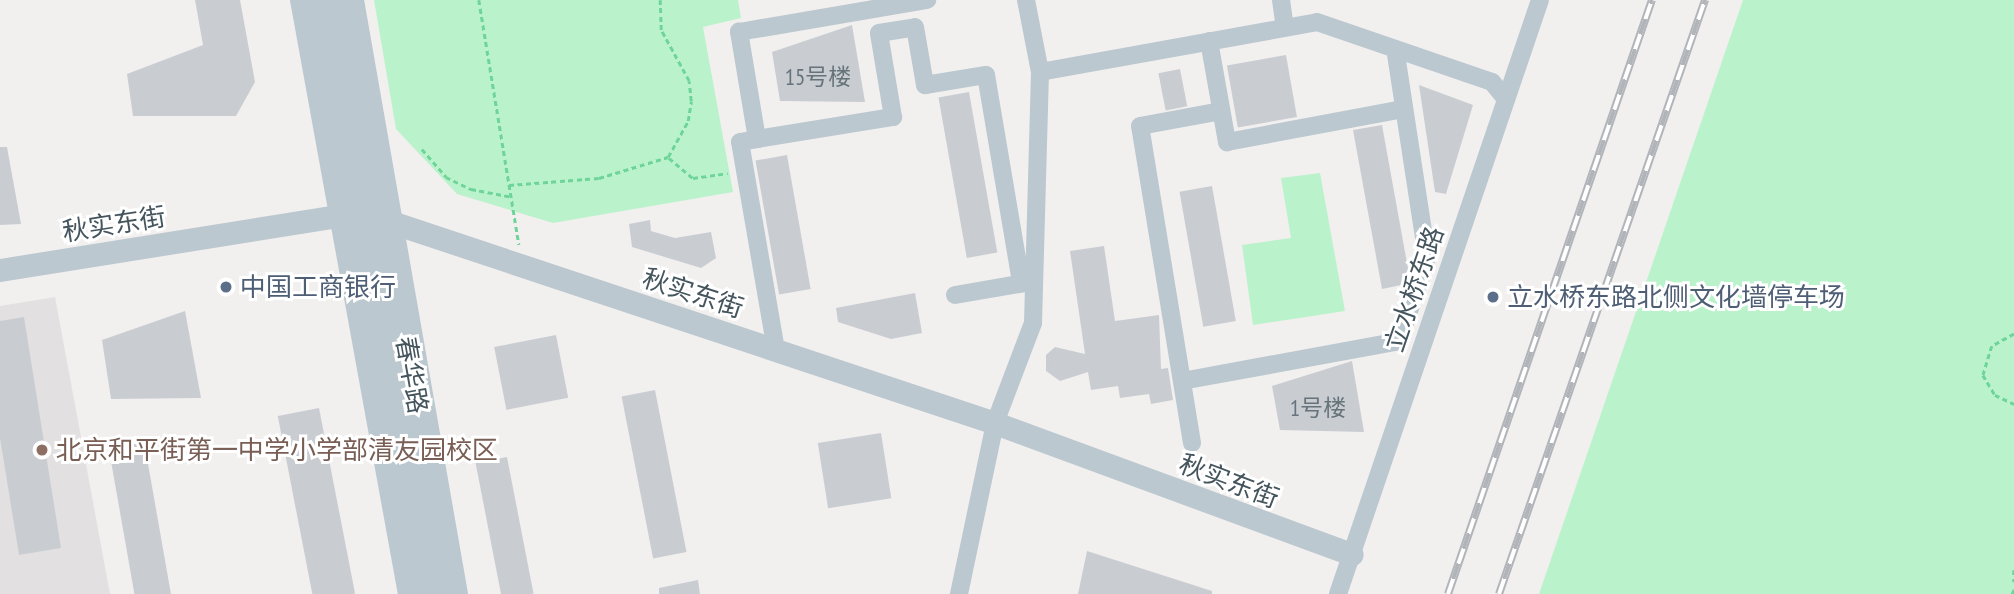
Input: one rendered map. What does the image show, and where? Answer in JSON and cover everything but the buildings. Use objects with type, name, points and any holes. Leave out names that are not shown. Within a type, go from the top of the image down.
[{"type":"street","points":[[299,0],[356,213],[407,594]]},
{"type":"street","name":"春华路","points":[[315,0],[356,213],[421,594]]},
{"type":"street","name":"春华路","points":[[337,0],[356,213],[442,594]]},
{"type":"street","points":[[355,0],[459,594]]},
{"type":"street","points":[[757,139],[738,32],[927,0]]},
{"type":"street","points":[[1026,0],[1040,72],[1028,282]]},
{"type":"street","points":[[1281,0],[1285,27]]},
{"type":"street","name":"立水桥东路","points":[[1338,594],[1540,0]]},
{"type":"street","points":[[1040,72],[1317,22],[1492,82],[1506,99]]},
{"type":"street","points":[[776,350],[740,142],[893,117],[879,33],[915,27],[925,85],[986,75],[1028,282],[1033,323],[995,423],[959,594]]},
{"type":"street","points":[[1209,41],[1227,142],[1404,109]]},
{"type":"street","points":[[1182,381],[1399,341],[1427,257],[1395,49]]},
{"type":"street","points":[[1192,443],[1140,126],[1221,111]]},
{"type":"street","name":"秋实东街","points":[[0,270],[356,213],[394,223],[995,423],[1352,554]]},
{"type":"street","points":[[955,295],[1028,282]]},
{"type":"path","points":[[479,0],[523,266]]},
{"type":"path","points":[[660,0],[661,30],[689,81],[691,102],[668,157]]},
{"type":"path","points":[[422,149],[446,177],[471,189],[512,197]]},
{"type":"path","points":[[509,185],[599,178],[668,157]]},
{"type":"path","points":[[668,157],[693,178],[745,170]]},
{"type":"path","points":[[2014,334],[1992,346],[1983,375],[1995,395],[2014,404]]},
{"type":"path","points":[[2014,570],[2014,582]]},
{"type":"path","points":[[2012,594],[2014,589]]},
{"type":"shaded area","name":"北京和平街第一中学小学部清友园校区","points":[[55,297],[110,594],[0,594],[0,306]]},
{"type":"green space","points":[[374,0],[738,0],[741,18],[703,27],[733,192],[553,223],[457,194],[396,129]]},
{"type":"green space","points":[[1743,0],[2014,0],[2014,594],[1539,594]]},
{"type":"green space","points":[[1320,173],[1345,311],[1253,325],[1242,245],[1291,238],[1281,178]]},
{"type":"railway","points":[[1448,594],[1652,0]]},
{"type":"railway","points":[[1499,594],[1705,0]]},
{"type":"place","name":"中国工商银行","points":[[226,287]]},
{"type":"place","name":"立水桥东路北侧文化墙停车场","points":[[1493,297]]},
{"type":"place","name":"北京和平街第一中学小学部清友园校区","points":[[42,450]]}]
